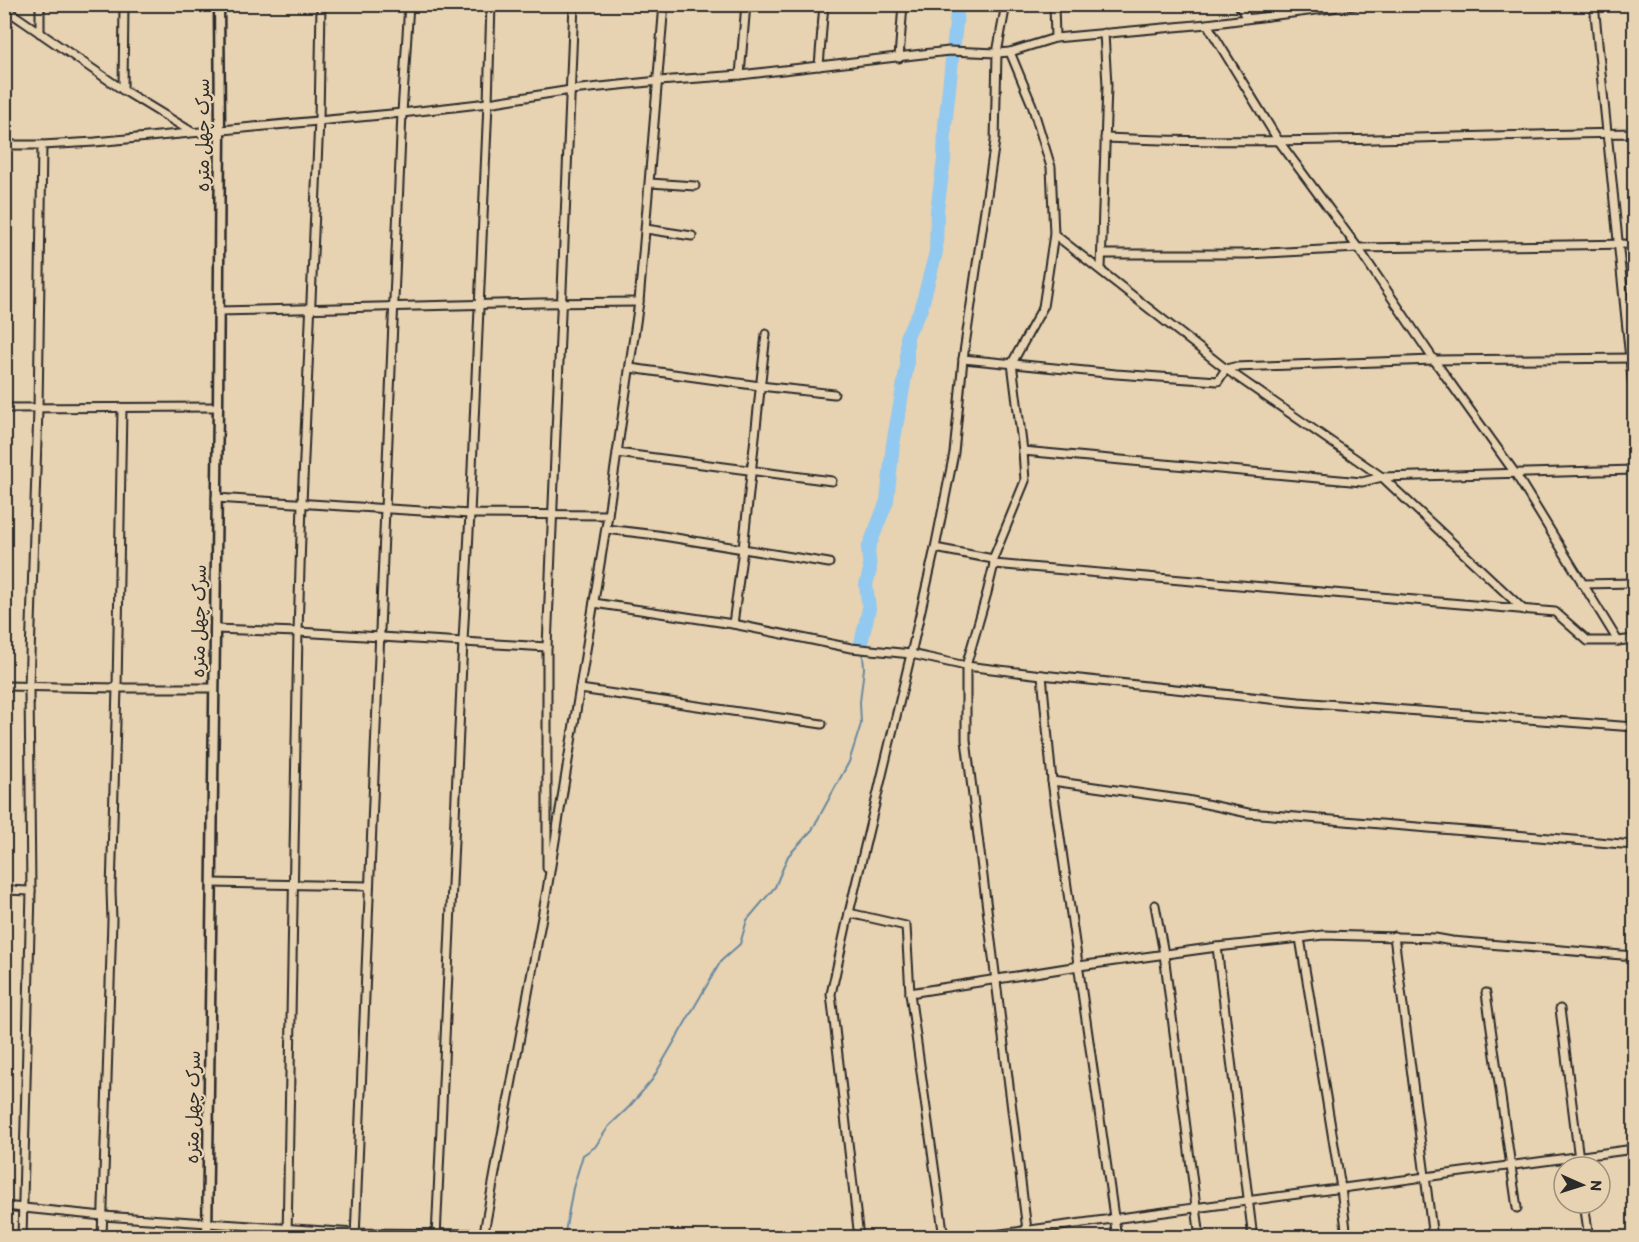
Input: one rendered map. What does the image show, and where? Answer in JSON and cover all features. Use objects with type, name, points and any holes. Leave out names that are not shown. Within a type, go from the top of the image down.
[{"type":"street","points":[[39,4],[40,33]]},
{"type":"street","points":[[123,90],[124,4]]},
{"type":"street","name":"سرک چهل متره","points":[[207,1238],[218,407],[219,4]]},
{"type":"street","points":[[287,1238],[298,632],[319,120],[321,4]]},
{"type":"street","points":[[355,1235],[402,113],[409,4]]},
{"type":"street","points":[[436,1236],[491,4]]},
{"type":"street","points":[[548,890],[547,647],[574,4]]},
{"type":"street","points":[[4,1206],[103,1216],[355,1235],[483,1236],[548,890],[630,368],[646,229],[664,4]]},
{"type":"street","points":[[740,75],[746,4]]},
{"type":"street","points":[[819,66],[824,4]]},
{"type":"street","points":[[899,58],[903,4]]},
{"type":"street","points":[[859,1238],[831,994],[911,654],[954,453],[963,359],[995,141],[997,53],[1006,4]]},
{"type":"street","points":[[1054,4],[1055,38]]},
{"type":"street","points":[[1238,4],[1247,18]]},
{"type":"street","points":[[1285,4],[1285,13]]},
{"type":"street","points":[[4,145],[42,145],[402,113],[571,90],[740,75],[948,51],[997,53],[1055,38],[1207,24],[1363,4]]},
{"type":"street","points":[[1594,4],[1633,358],[1635,398]]},
{"type":"street","points":[[4,8],[123,90],[192,132]]},
{"type":"street","points":[[1207,24],[1278,140],[1358,248],[1515,473],[1618,641]]},
{"type":"street","points":[[1101,269],[1107,85],[1104,33]]},
{"type":"street","points":[[1010,51],[1032,105],[1051,167],[1054,234],[1043,307],[1012,363],[1025,481],[993,562],[987,593],[966,666],[966,740],[1027,1234]]},
{"type":"street","points":[[1105,138],[1159,141],[1278,140],[1635,133]]},
{"type":"street","points":[[22,1238],[32,891],[29,687],[38,409],[42,145]]},
{"type":"street","points":[[650,183],[695,186]]},
{"type":"street","points":[[646,229],[692,236]]},
{"type":"street","points":[[1054,234],[1227,369],[1382,477],[1524,610]]},
{"type":"street","points":[[1102,254],[1247,254],[1358,248],[1635,244]]},
{"type":"street","points":[[218,311],[639,303]]},
{"type":"street","points":[[733,624],[766,334]]},
{"type":"street","points":[[963,359],[1218,381],[1227,369],[1234,367],[1434,360],[1633,358]]},
{"type":"street","points":[[630,368],[834,394]]},
{"type":"street","points":[[4,408],[218,407]]},
{"type":"street","points":[[102,1238],[112,920],[122,408]]},
{"type":"street","points":[[1023,451],[1362,482],[1382,477],[1635,470]]},
{"type":"street","points":[[617,453],[832,480]]},
{"type":"street","points":[[216,498],[470,514],[608,515]]},
{"type":"street","points":[[606,529],[829,563]]},
{"type":"street","points":[[935,548],[993,562],[1555,612],[1588,641],[1635,639]]},
{"type":"street","points":[[1582,584],[1635,583]]},
{"type":"street","points":[[594,603],[733,624],[851,648],[911,654],[966,666],[1299,702],[1635,727]]},
{"type":"street","points":[[215,629],[547,647]]},
{"type":"street","points":[[1042,675],[1052,781],[1117,1238]]},
{"type":"street","points":[[4,686],[214,688]]},
{"type":"street","points":[[580,689],[822,724]]},
{"type":"street","points":[[1052,781],[1187,800],[1248,813],[1635,844]]},
{"type":"street","points":[[212,883],[369,886]]},
{"type":"street","points":[[4,890],[32,891]]},
{"type":"street","points":[[1155,905],[1164,954],[1200,1238]]},
{"type":"street","points":[[849,913],[906,926],[910,993],[944,1238]]},
{"type":"street","points":[[910,993],[995,978],[1323,934],[1435,938],[1635,956]]},
{"type":"street","points":[[1394,936],[1433,1238]]},
{"type":"street","points":[[1300,938],[1341,1188],[1347,1238]]},
{"type":"street","points":[[1217,947],[1253,1238]]},
{"type":"street","points":[[1486,993],[1517,1208]]},
{"type":"street","points":[[1560,1009],[1579,1155]]},
{"type":"street","points":[[1587,1155],[1635,1149]]},
{"type":"street","points":[[971,1238],[1027,1234],[1115,1218],[1552,1160]]},
{"type":"street","points":[[1586,1215],[1589,1238]]},
{"type":"waterway","points":[[861,643],[869,609],[866,585],[870,570],[868,549],[887,501],[893,444],[907,366],[907,335],[921,309],[936,252],[937,210],[944,160],[945,126],[958,4]]},
{"type":"waterway","points":[[564,1238],[573,1188],[583,1155],[595,1147],[609,1126],[652,1080],[721,961],[740,944],[747,920],[775,887],[788,856],[812,830],[849,762],[861,724],[863,655]]}]
